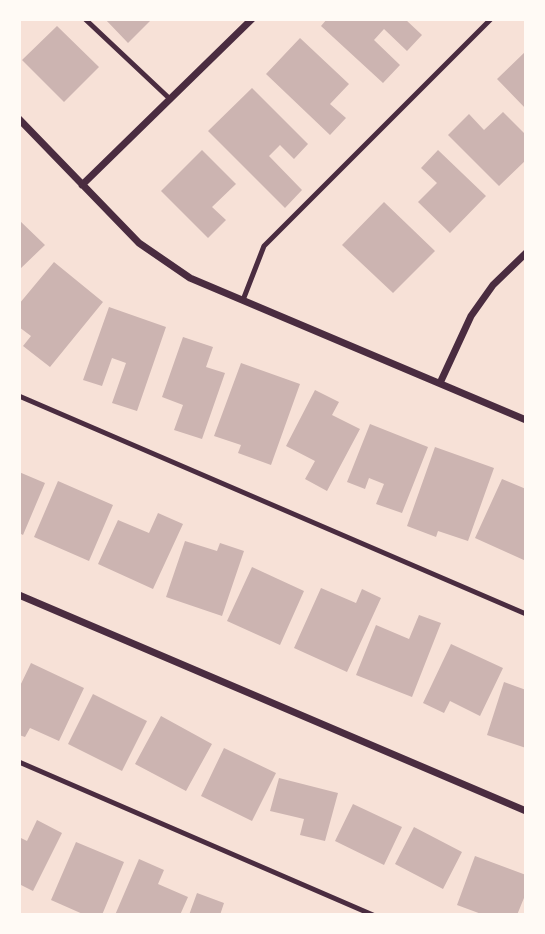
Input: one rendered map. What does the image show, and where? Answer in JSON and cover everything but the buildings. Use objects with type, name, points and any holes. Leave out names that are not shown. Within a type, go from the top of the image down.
[{"type":"street","points":[[82,185],[252,19]]},
{"type":"street","points":[[19,119],[139,243],[190,278],[526,420]]},
{"type":"street","points":[[440,383],[471,316],[493,285],[526,253]]},
{"type":"street","points":[[19,595],[526,811]]},
{"type":"lane","points":[[85,19],[170,99]]},
{"type":"lane","points":[[243,300],[264,246],[491,19]]},
{"type":"lane","points":[[19,397],[526,614]]},
{"type":"lane","points":[[19,762],[373,915]]}]
